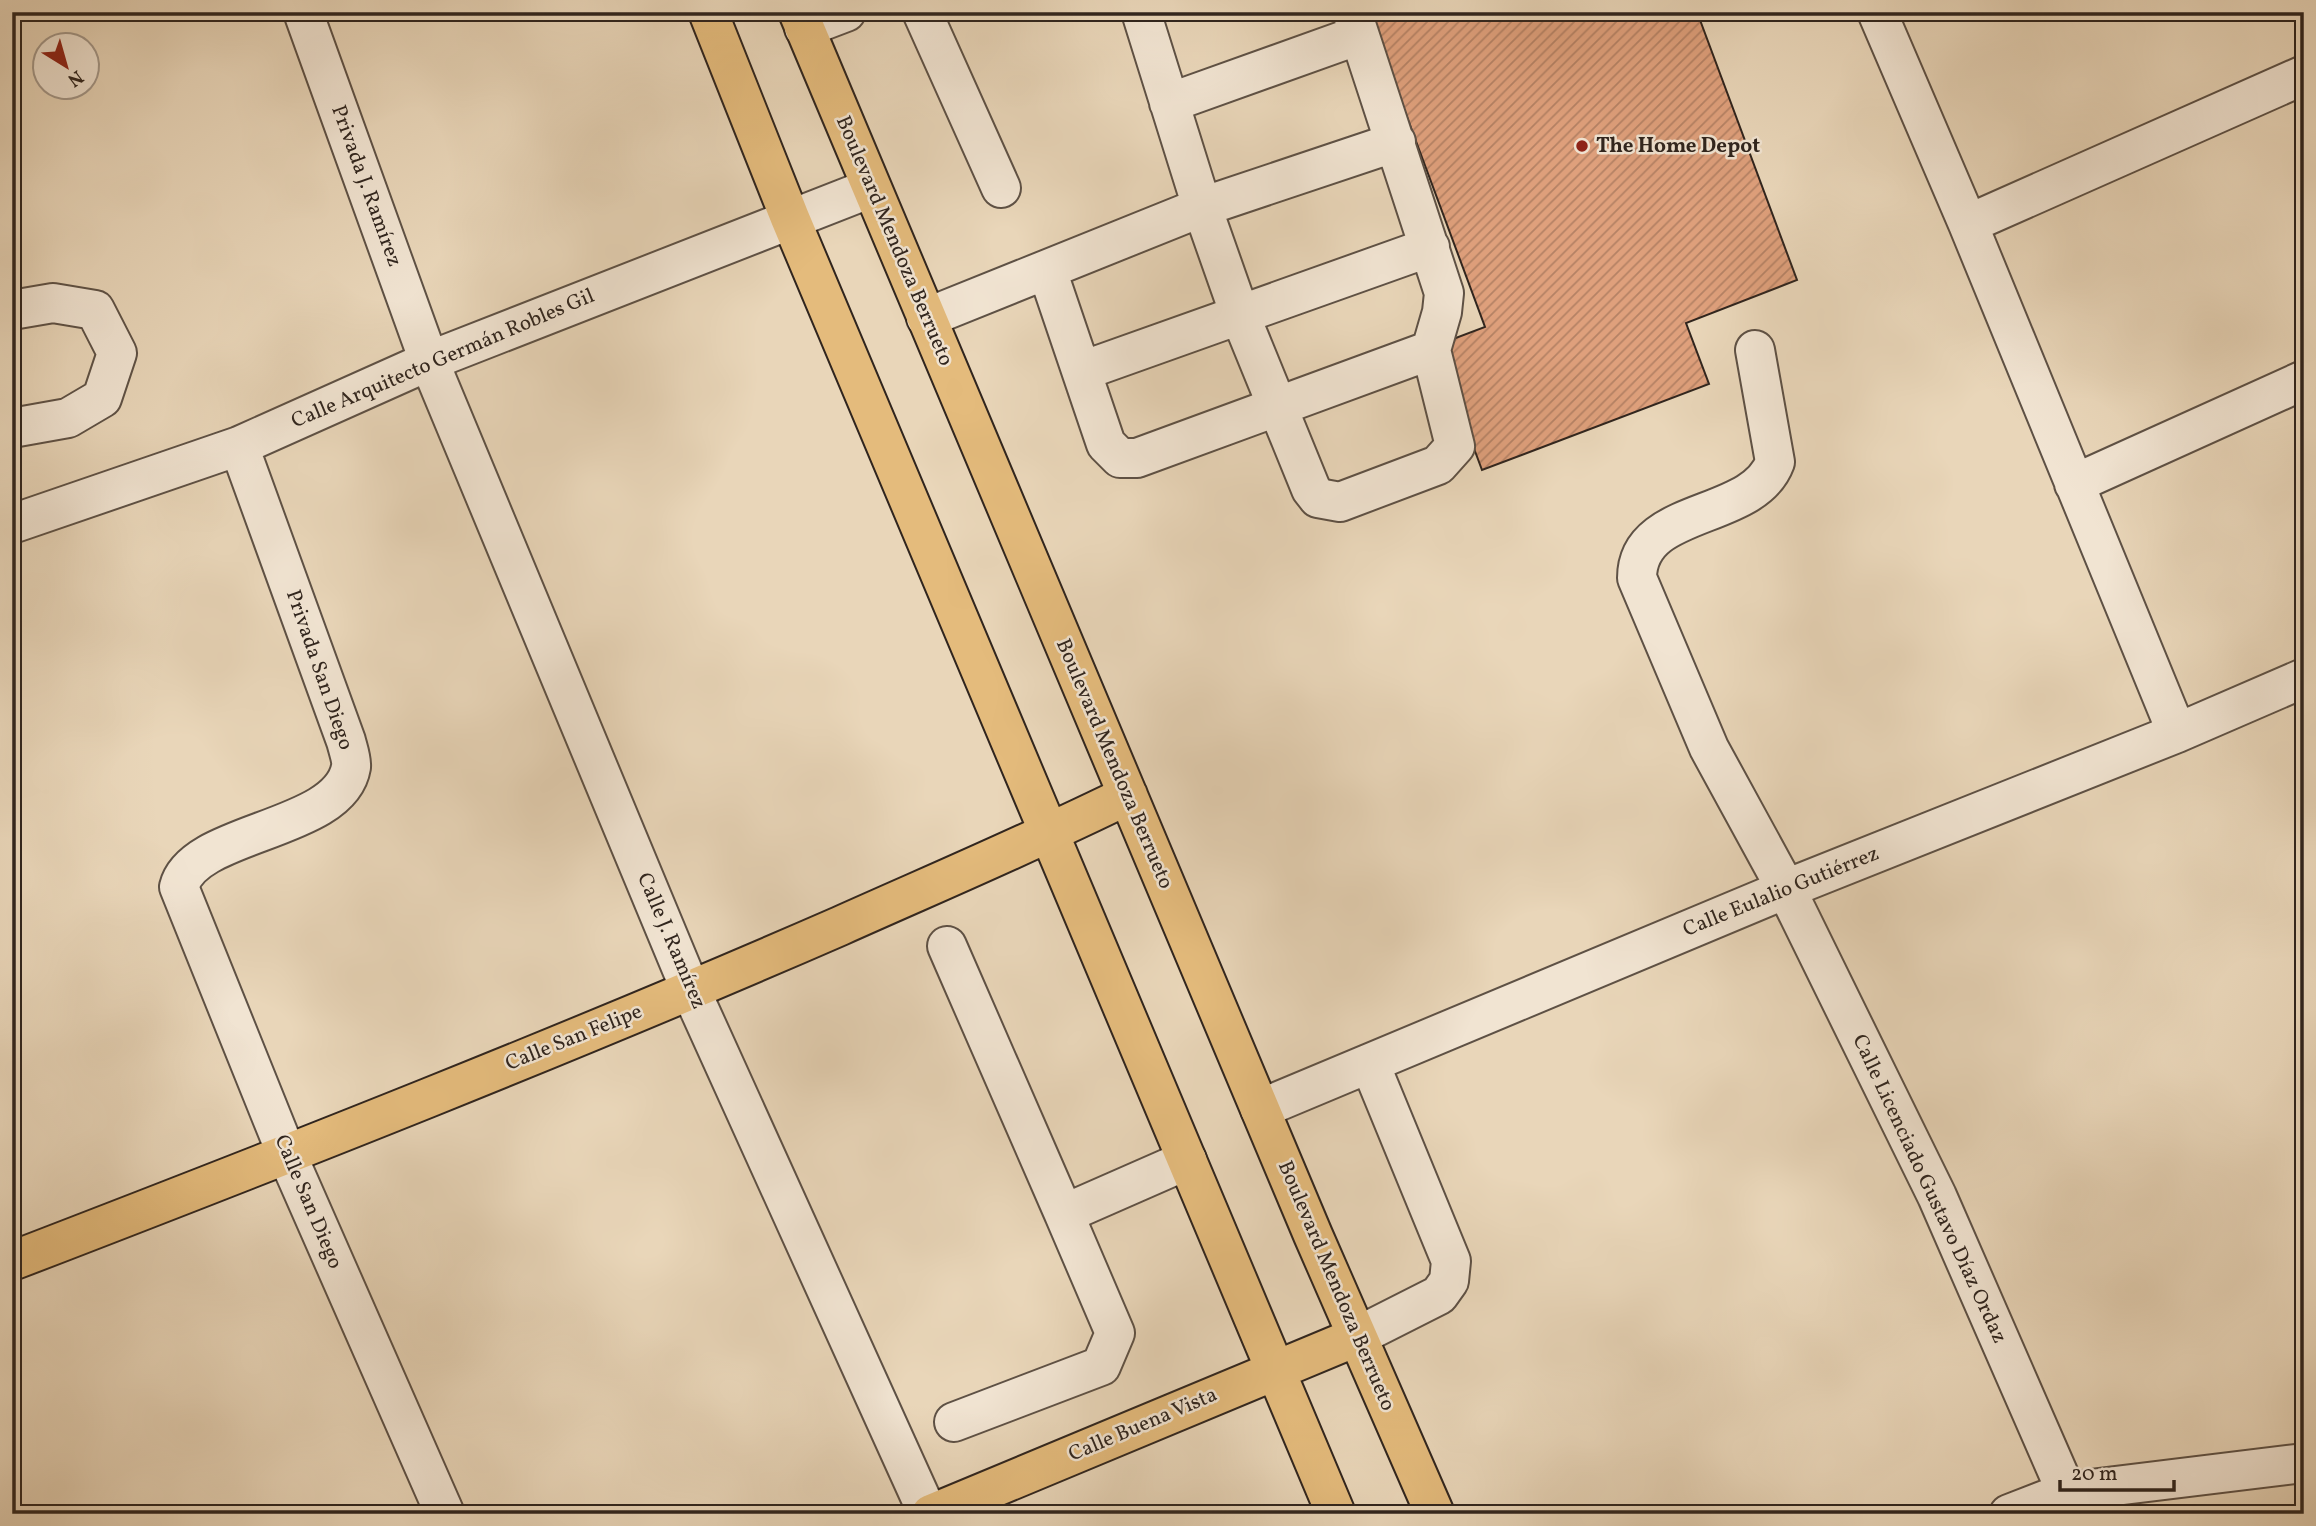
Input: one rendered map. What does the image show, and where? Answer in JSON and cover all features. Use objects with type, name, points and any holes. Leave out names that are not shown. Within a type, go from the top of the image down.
[{"type":"main road","points":[[708,12],[790,218],[1336,1514]]},
{"type":"main road","name":"Boulevard Mendoza Berrueto","points":[[801,20],[1356,1337],[1435,1514]]},
{"type":"main road","name":"Calle San Felipe","points":[[12,1261],[288,1155],[691,991],[1051,833],[1128,795]]},
{"type":"main road","name":"Calle Buena Vista","points":[[930,1514],[1356,1337]]},
{"type":"street","name":"Privada J. Ramírez","points":[[303,12],[429,361]]},
{"type":"street","points":[[801,20],[846,12]]},
{"type":"street","points":[[922,12],[1001,188]]},
{"type":"street","points":[[1141,12],[1169,103],[1202,208],[1240,315],[1311,489],[1318,498],[1340,502],[1438,465],[1455,446],[1431,350],[1442,312],[1444,293],[1355,24],[1169,103]]},
{"type":"street","points":[[1877,12],[1968,223],[2177,733]]},
{"type":"street","points":[[1968,223],[2304,75]]},
{"type":"street","points":[[926,318],[1202,208],[1396,142]]},
{"type":"street","name":"Calle Arquitecto Germán Robles Gil","points":[[13,521],[239,446],[429,361],[871,188]]},
{"type":"street","points":[[1082,371],[1430,247]]},
{"type":"street","points":[[1047,270],[1106,444],[1120,458],[1137,458],[1431,350]]},
{"type":"street","points":[[12,310],[53,303],[95,310],[117,354],[102,398],[68,418],[12,428]]},
{"type":"street","name":"Calle Licenciado Gustavo Díaz Ordaz","points":[[1755,350],[1775,462],[1770,476],[1756,489],[1655,536],[1637,561],[1637,578],[1709,748],[1786,889],[1937,1196],[2071,1503]]},
{"type":"street","name":"Calle J. Ramírez","points":[[429,361],[691,991],[930,1514]]},
{"type":"street","points":[[2074,484],[2304,380]]},
{"type":"street","name":"Privada San Diego","points":[[179,887],[181,877],[202,858],[315,809],[342,789],[351,766],[346,741],[239,446]]},
{"type":"street","name":"Calle Eulalio Gutiérrez","points":[[1260,1109],[1786,889],[2177,733],[2304,678]]},
{"type":"street","name":"Calle San Diego","points":[[179,887],[288,1155],[445,1514]]},
{"type":"street","points":[[947,946],[1115,1333],[1101,1366],[954,1422]]},
{"type":"street","points":[[1356,1337],[1438,1295],[1449,1282],[1451,1261],[1370,1064]]},
{"type":"street","points":[[1065,1214],[1187,1160]]},
{"type":"street","points":[[2009,1514],[2304,1463]]},
{"type":"building","name":"The Home Depot","points":[[1368,12],[1697,12],[1797,280],[1686,323],[1709,384],[1482,470],[1440,357],[1445,342],[1485,327]]},
{"type":"place","name":"The Home Depot","points":[[1582,146]]}]
